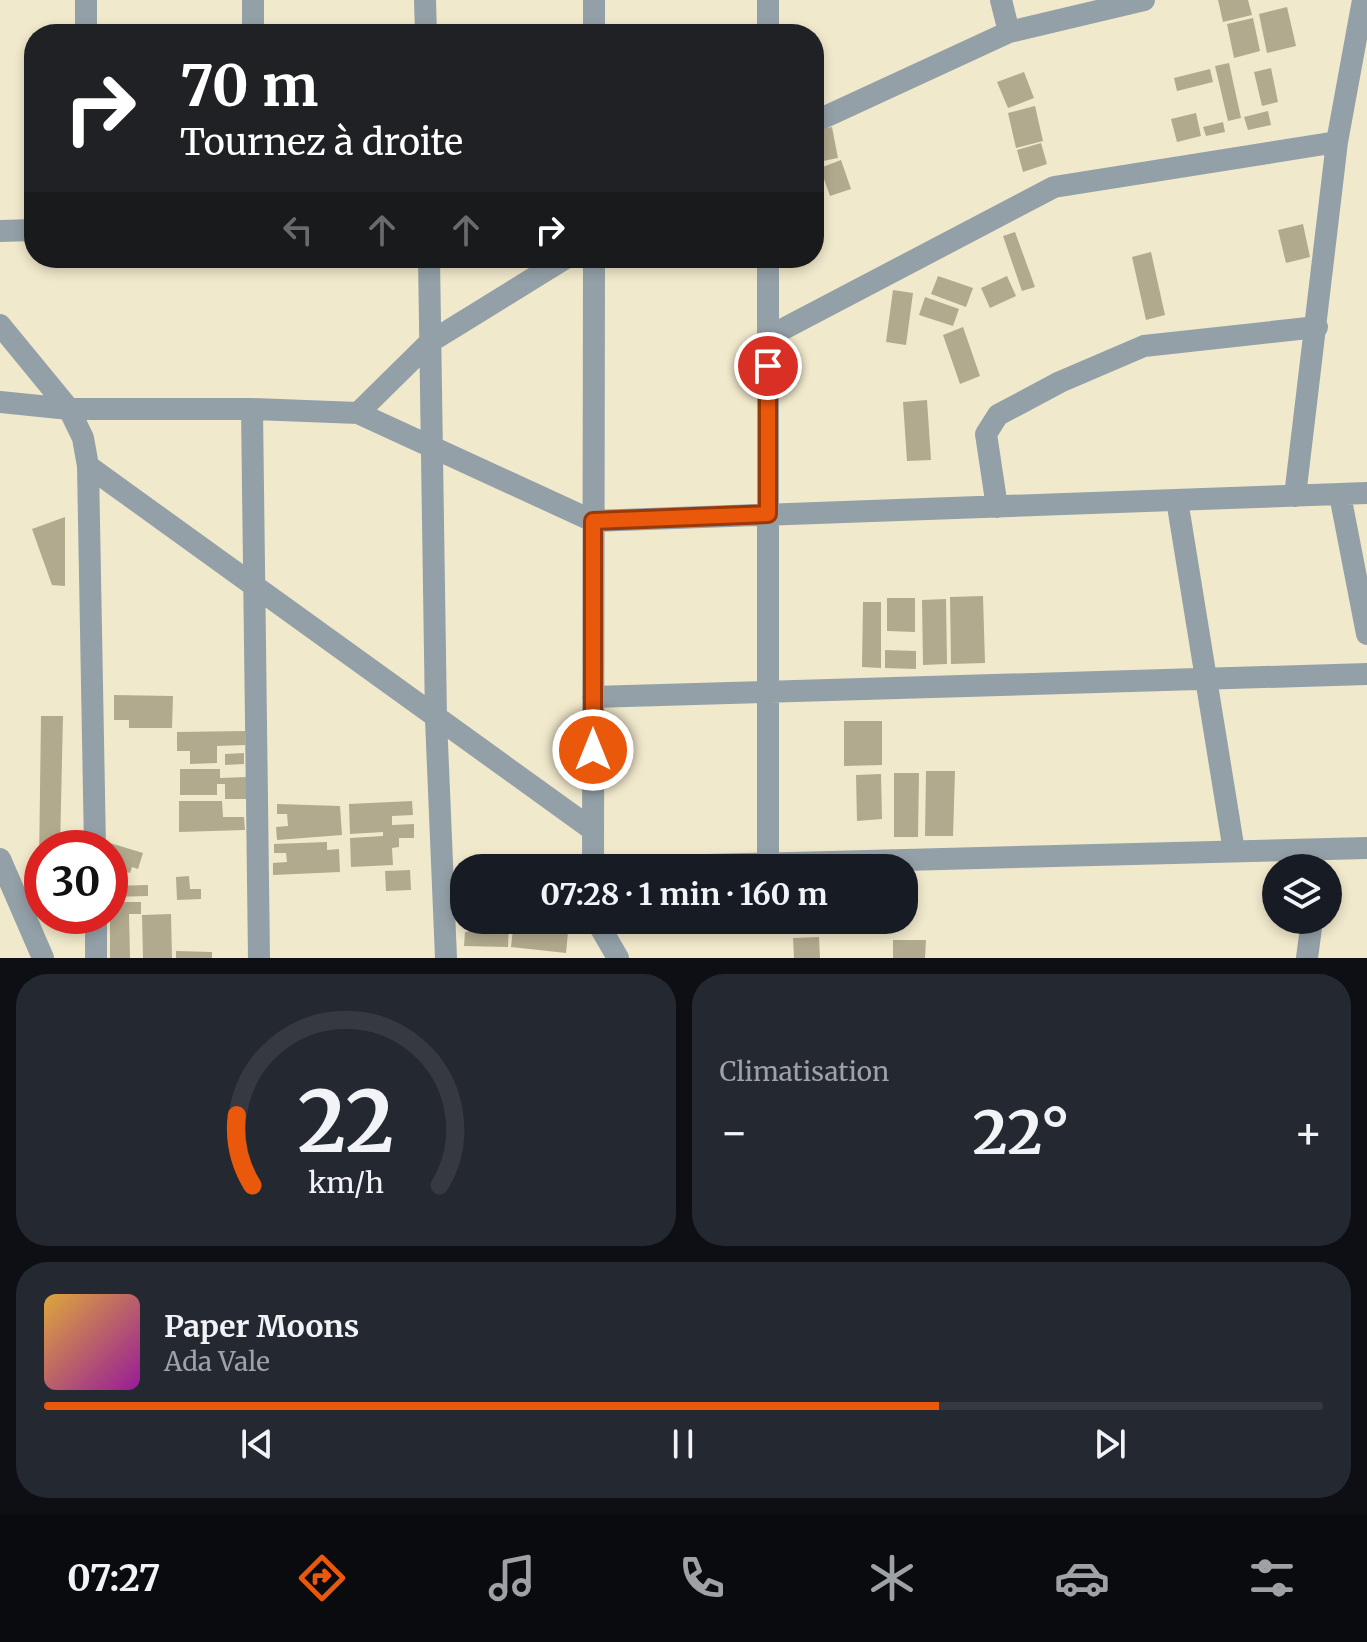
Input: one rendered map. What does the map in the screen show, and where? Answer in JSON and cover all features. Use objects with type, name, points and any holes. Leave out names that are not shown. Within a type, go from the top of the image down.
[{"type":"street","points":[[86,0],[86,24]]},
{"type":"street","points":[[253,0],[253,24]]},
{"type":"street","points":[[425,0],[426,24]]},
{"type":"street","points":[[594,0],[594,24]]},
{"type":"street","points":[[768,0],[768,24]]},
{"type":"street","points":[[1001,0],[1009,32]]},
{"type":"street","points":[[824,117],[1009,32],[1144,0]]},
{"type":"street","points":[[1295,496],[1337,142],[1363,0]]},
{"type":"street","points":[[768,337],[1054,187],[1337,142]]},
{"type":"street","points":[[0,231],[24,230]]},
{"type":"street","points":[[429,268],[436,719],[446,958]]},
{"type":"street","points":[[358,413],[430,342],[550,268]]},
{"type":"street","points":[[593,854],[594,268]]},
{"type":"street","points":[[768,268],[768,854]]},
{"type":"street","points":[[0,325],[69,409],[83,438],[88,466],[95,830]]},
{"type":"street","points":[[997,507],[986,434],[998,415],[1060,382],[1144,346],[1317,327]]},
{"type":"street","points":[[0,402],[69,409],[252,409],[358,413],[593,521],[1367,493]]},
{"type":"street","points":[[252,409],[259,958]]},
{"type":"street","points":[[88,466],[593,830]]},
{"type":"street","points":[[1340,495],[1367,634]]},
{"type":"street","points":[[1177,500],[1234,851]]},
{"type":"street","points":[[593,697],[1367,674]]},
{"type":"street","points":[[1338,854],[1367,848]]},
{"type":"street","points":[[918,859],[1234,851],[1270,854]]},
{"type":"street","points":[[0,859],[43,958]]},
{"type":"street","points":[[96,934],[96,958]]},
{"type":"street","points":[[604,934],[618,958]]},
{"type":"street","points":[[1307,958],[1310,934]]},
{"type":"building","points":[[1218,0],[1248,0],[1252,15],[1223,22]]},
{"type":"building","points":[[1287,7],[1296,46],[1267,53],[1259,14]]},
{"type":"building","points":[[1253,18],[1260,51],[1234,58],[1227,24]]},
{"type":"building","points":[[1229,63],[1241,118],[1228,121],[1215,66]]},
{"type":"building","points":[[1271,68],[1278,102],[1262,106],[1254,72]]},
{"type":"building","points":[[1210,69],[1213,82],[1177,91],[1174,78]]},
{"type":"building","points":[[1024,72],[1034,98],[1008,108],[997,82]]},
{"type":"building","points":[[1035,106],[1043,141],[1016,148],[1008,113]]},
{"type":"building","points":[[1268,111],[1271,125],[1248,130],[1244,117]]},
{"type":"building","points":[[1196,113],[1201,136],[1177,142],[1171,119]]},
{"type":"building","points":[[1223,122],[1225,132],[1206,136],[1203,127]]},
{"type":"building","points":[[832,127],[838,158],[824,161],[824,129]]},
{"type":"building","points":[[1041,143],[1047,164],[1023,172],[1017,150]]},
{"type":"building","points":[[841,160],[851,189],[830,196],[824,179],[824,166]]},
{"type":"building","points":[[1303,224],[1310,257],[1286,263],[1278,230]]},
{"type":"building","points":[[1015,232],[1035,287],[1022,291],[1003,236]]},
{"type":"building","points":[[1151,252],[1165,315],[1146,320],[1132,257]]},
{"type":"building","points":[[938,276],[973,288],[966,307],[931,294]]},
{"type":"building","points":[[1007,276],[1016,296],[990,308],[981,288]]},
{"type":"building","points":[[893,290],[913,293],[906,345],[886,342]]},
{"type":"building","points":[[925,297],[959,309],[953,326],[919,315]]},
{"type":"building","points":[[963,327],[980,376],[960,384],[943,335]]},
{"type":"building","points":[[927,400],[931,460],[907,461],[903,402]]},
{"type":"building","points":[[65,517],[65,586],[52,585],[32,529]]},
{"type":"building","points":[[983,596],[985,663],[951,664],[950,597]]},
{"type":"building","points":[[887,598],[915,598],[915,632],[887,631]]},
{"type":"building","points":[[946,599],[947,664],[923,665],[922,600]]},
{"type":"building","points":[[863,602],[881,602],[881,668],[862,667]]},
{"type":"building","points":[[885,650],[916,651],[916,669],[885,668]]},
{"type":"building","points":[[114,695],[173,696],[172,728],[129,728],[129,720],[114,720]]},
{"type":"building","points":[[41,716],[63,716],[60,830],[39,830]]},
{"type":"building","points":[[844,721],[882,721],[882,765],[844,766]]},
{"type":"building","points":[[245,731],[245,745],[217,746],[217,763],[190,764],[190,751],[177,751],[177,732]]},
{"type":"building","points":[[244,753],[244,764],[225,765],[225,754]]},
{"type":"building","points":[[180,769],[220,769],[220,778],[246,777],[246,799],[225,799],[225,784],[217,784],[217,795],[180,795]]},
{"type":"building","points":[[926,771],[955,771],[953,836],[925,836]]},
{"type":"building","points":[[894,773],[919,773],[918,837],[894,837]]},
{"type":"building","points":[[881,774],[882,819],[857,821],[856,775]]},
{"type":"building","points":[[179,801],[222,801],[223,817],[244,817],[245,830],[179,832]]},
{"type":"building","points":[[412,801],[413,815],[392,816],[392,825],[414,824],[414,838],[399,838],[399,847],[392,848],[393,865],[351,867],[350,838],[383,836],[383,832],[350,834],[349,804]]},
{"type":"building","points":[[277,804],[340,806],[342,835],[277,840],[276,827],[288,826],[287,814],[277,814]]},
{"type":"building","points":[[327,842],[327,850],[339,849],[340,872],[273,875],[273,863],[287,862],[286,853],[274,853],[274,844]]},
{"type":"building","points":[[128,848],[143,853],[138,869],[132,867],[130,873]]},
{"type":"building","points":[[410,870],[411,890],[386,891],[385,871]]},
{"type":"building","points":[[189,876],[190,889],[201,889],[201,899],[177,900],[176,877]]},
{"type":"building","points":[[148,885],[148,896],[128,897],[128,886]]},
{"type":"building","points":[[128,902],[141,902],[141,914],[129,914],[130,958],[110,958],[110,934],[128,934]]},
{"type":"building","points":[[171,914],[172,958],[143,958],[142,915]]},
{"type":"building","points":[[465,934],[508,934],[508,947],[464,946]]},
{"type":"building","points":[[512,934],[568,934],[566,953],[511,947]]},
{"type":"building","points":[[819,937],[820,958],[794,958],[793,938]]},
{"type":"building","points":[[893,940],[926,940],[925,958],[893,958]]},
{"type":"building","points":[[176,951],[212,952],[212,958],[176,958]]},
{"type":"route","points":[[593,750],[593,521],[768,514],[768,366]]}]
